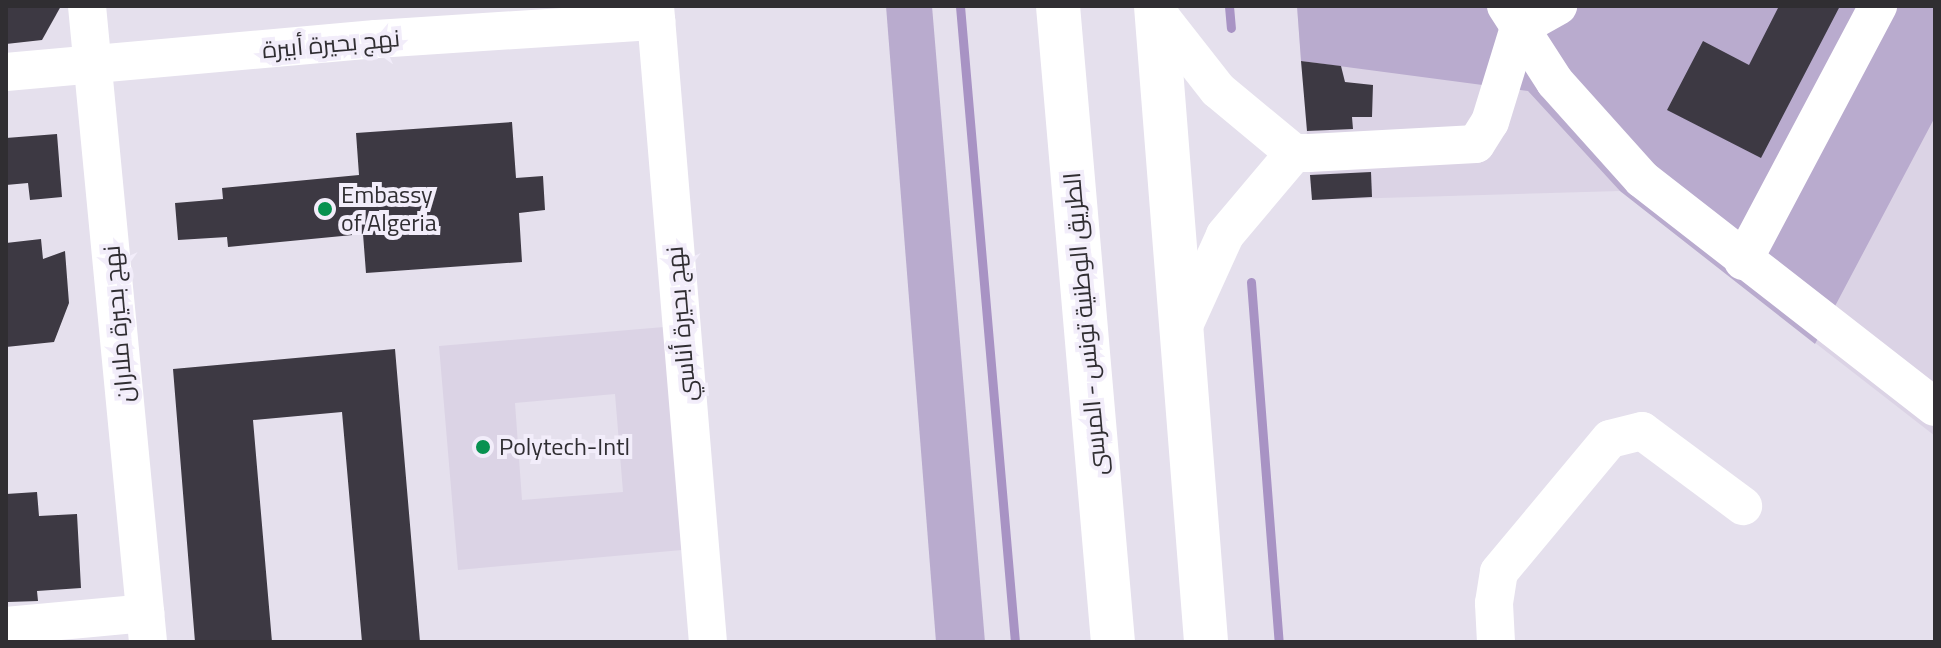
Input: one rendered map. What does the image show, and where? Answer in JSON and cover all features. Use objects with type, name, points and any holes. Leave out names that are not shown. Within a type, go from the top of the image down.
[{"type":"highway","name":"الطريق الوطنية تونس - المرسى","points":[[1058,6],[1113,642]]},
{"type":"highway","points":[[1156,9],[1206,642]]},
{"type":"street","name":"نهج بحيرة ملاران","points":[[87,6],[146,628]]},
{"type":"street","points":[[1513,17],[1558,6]]},
{"type":"street","points":[[1743,261],[1878,6]]},
{"type":"street","points":[[1156,9],[1218,90],[1294,153],[1476,144],[1490,122],[1513,17]]},
{"type":"street","name":"نهج بحيرة أبيرة","points":[[6,72],[655,14]]},
{"type":"street","name":"نهج بحيرة أناسي","points":[[655,14],[708,642]]},
{"type":"street","points":[[1513,17],[1605,142],[1671,205],[1935,407]]},
{"type":"street","points":[[1181,332],[1225,235],[1294,153]]},
{"type":"street","points":[[1496,642],[1494,603],[1499,572],[1610,439],[1642,431],[1743,506]]},
{"type":"street","points":[[6,626],[146,628]]},
{"type":"shaded area","points":[[886,6],[932,6],[985,642],[936,642]]},
{"type":"shaded area","points":[[1297,6],[1935,6],[1935,436],[1620,191],[1312,200]]},
{"type":"shaded area","points":[[1297,6],[1935,6],[1935,117],[1815,344],[1620,191],[1528,91],[1301,61]]},
{"type":"shaded area","name":"Polytech-Intl","points":[[664,327],[682,550],[458,570],[439,346]],"holes":[[[615,394],[623,492],[522,500],[515,403]]]},
{"type":"building","points":[[61,6],[42,40],[6,44],[6,7]]},
{"type":"building","points":[[1779,6],[1840,6],[1761,158],[1667,110],[1703,41],[1749,65]]},
{"type":"building","points":[[1301,61],[1341,66],[1345,82],[1373,85],[1372,117],[1352,117],[1353,129],[1307,131]]},
{"type":"building","points":[[512,122],[516,178],[543,176],[545,210],[519,213],[522,262],[366,273],[363,234],[228,247],[227,237],[178,240],[175,203],[223,199],[222,188],[359,175],[356,133]]},
{"type":"building","points":[[57,134],[62,197],[30,200],[28,183],[6,185],[6,138]]},
{"type":"building","points":[[1371,172],[1372,197],[1312,200],[1310,175]]},
{"type":"building","points":[[41,239],[43,259],[65,251],[69,303],[54,342],[6,347],[6,243]]},
{"type":"building","points":[[395,349],[420,642],[362,642],[342,412],[253,420],[272,642],[195,642],[173,369]]},
{"type":"building","points":[[37,492],[39,516],[77,514],[81,588],[37,591],[38,601],[8,602],[6,494]]},
{"type":"waterway","points":[[960,6],[1015,642]]},
{"type":"waterway","points":[[1229,6],[1231,28]]},
{"type":"waterway","points":[[1251,282],[1279,642]]},
{"type":"place","name":"Embassy of Algeria","points":[[325,209]]},
{"type":"place","name":"Polytech-Intl","points":[[483,447]]}]
